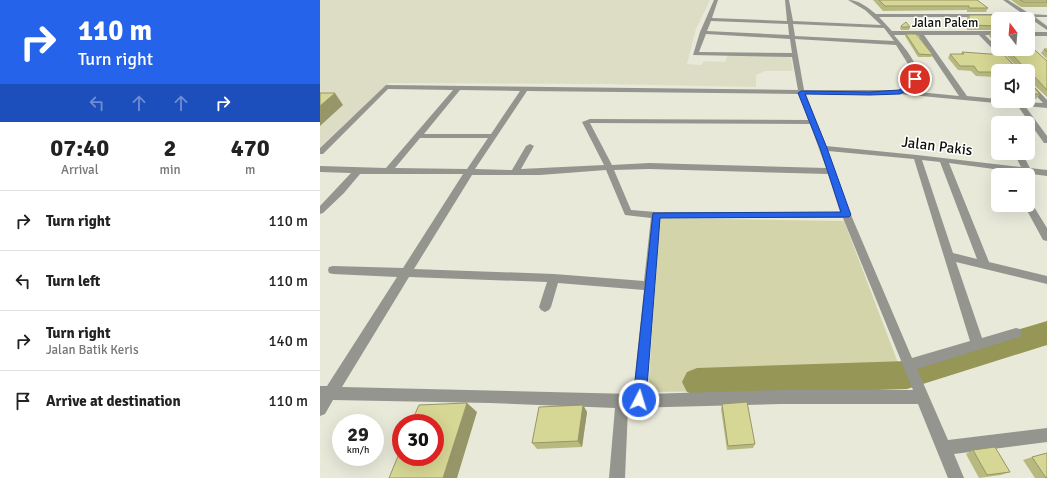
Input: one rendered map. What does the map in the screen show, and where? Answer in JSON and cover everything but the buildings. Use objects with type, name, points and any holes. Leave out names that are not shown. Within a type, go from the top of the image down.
[{"type":"street","points":[[716,0],[695,54],[796,55]]},
{"type":"street","points":[[787,0],[801,93],[823,148],[846,215],[956,478]]},
{"type":"street","points":[[1005,0],[1023,12]]},
{"type":"street","points":[[853,1],[875,15],[891,33],[913,66],[915,77],[914,82],[912,85],[900,92]]},
{"type":"street","points":[[875,15],[991,16]]},
{"type":"street","points":[[1035,16],[1047,16]]},
{"type":"street","points":[[708,19],[886,27]]},
{"type":"street","points":[[1035,20],[1047,28]]},
{"type":"street","points":[[703,32],[897,43]]},
{"type":"street","name":"Jalan Palem","points":[[891,33],[991,33]]},
{"type":"street","points":[[920,33],[965,99]]},
{"type":"street","points":[[980,33],[1010,64]]},
{"type":"street","points":[[1035,34],[1047,34]]},
{"type":"street","points":[[320,152],[386,87],[870,94],[900,92],[991,101]]},
{"type":"street","points":[[389,170],[458,88]]},
{"type":"street","points":[[320,409],[325,393],[525,89]]},
{"type":"street","points":[[1035,91],[1047,105]]},
{"type":"street","points":[[1035,104],[1047,105]]},
{"type":"street","points":[[1024,108],[1047,141]]},
{"type":"street","points":[[812,122],[587,122],[628,213],[656,215],[846,215]]},
{"type":"street","points":[[418,136],[493,136]]},
{"type":"street","points":[[515,172],[530,146]]},
{"type":"street","name":"Jalan Pakis","points":[[823,148],[943,160],[991,169]]},
{"type":"street","points":[[917,157],[978,345]]},
{"type":"street","points":[[943,160],[985,265]]},
{"type":"street","points":[[320,169],[358,171],[515,172],[576,171],[608,167],[648,166],[831,171]]},
{"type":"street","points":[[320,211],[341,191],[358,171]]},
{"type":"street","name":"Jalan Pakis","points":[[1035,171],[1047,173]]},
{"type":"street","points":[[1033,212],[1047,236]]},
{"type":"street","points":[[639,400],[648,286],[656,215]]},
{"type":"street","points":[[948,256],[1047,280]]},
{"type":"street","points":[[333,270],[554,278],[648,286]]},
{"type":"street","points":[[545,307],[554,278]]},
{"type":"street","points":[[909,365],[1016,333]]},
{"type":"street","points":[[325,393],[490,396],[622,401],[789,397],[923,397]]},
{"type":"street","points":[[617,478],[622,401]]},
{"type":"street","points":[[944,448],[1047,435]]},
{"type":"shaded area","points":[[320,0],[710,0],[696,29],[687,64],[701,65],[704,61],[725,62],[728,54],[787,55],[791,58],[793,71],[765,71],[756,75],[756,87],[600,84],[389,83],[320,147]]},
{"type":"green space","points":[[660,218],[844,221],[908,389],[648,392]]},
{"type":"waterway","points":[[920,372],[1047,333]]},
{"type":"waterway","points":[[697,382],[907,375]]},
{"type":"route","points":[[639,400],[648,286],[656,215],[846,215],[823,148],[801,93],[870,94],[900,92],[912,85],[915,79]]}]
